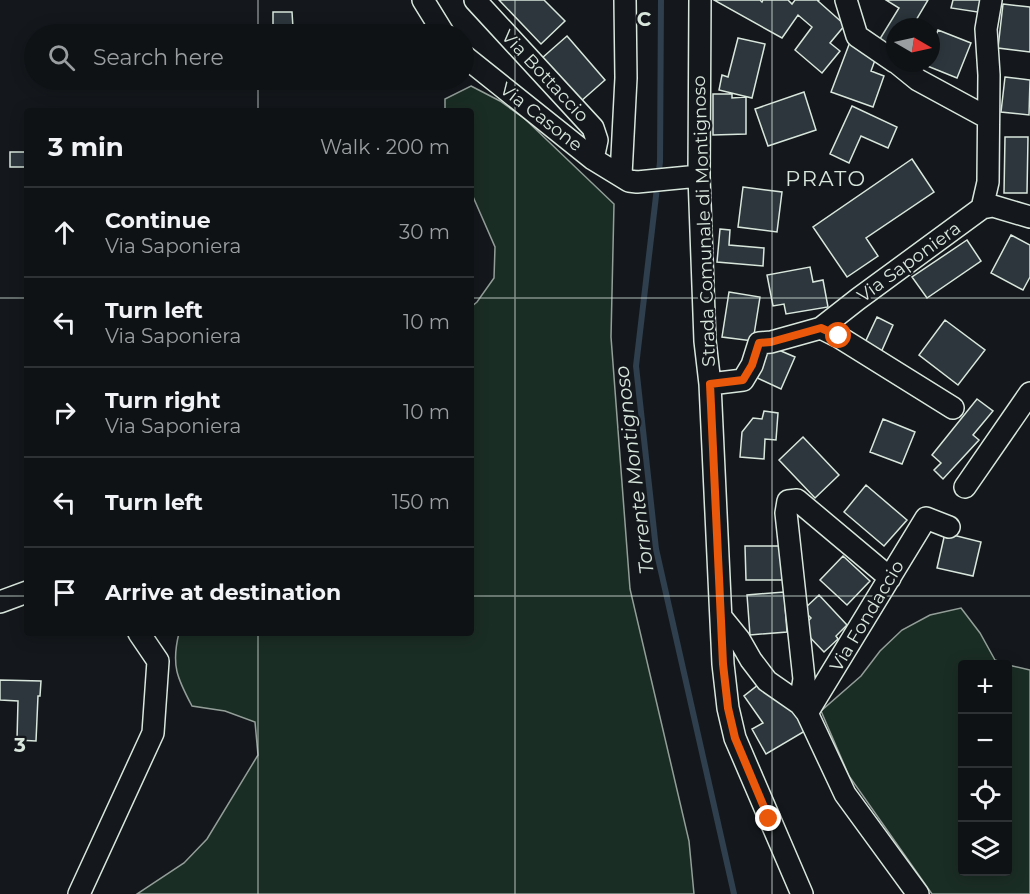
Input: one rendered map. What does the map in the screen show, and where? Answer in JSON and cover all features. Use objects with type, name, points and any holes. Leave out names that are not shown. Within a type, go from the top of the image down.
[{"type":"street","points":[[423,0],[436,24]]},
{"type":"street","name":"Via Bottaccio","points":[[475,0],[592,128],[597,140],[593,159]]},
{"type":"street","points":[[625,0],[629,178],[691,177]]},
{"type":"street","name":"Strada Comunale di Montignoso","points":[[700,0],[691,177],[710,384],[723,664],[728,708],[735,738],[802,894]]},
{"type":"street","points":[[846,0],[857,36],[886,55]]},
{"type":"street","points":[[992,0],[986,29],[989,75],[988,182],[982,208],[993,206],[1030,217]]},
{"type":"street","name":"Via Casone","points":[[474,64],[593,159],[629,178]]},
{"type":"street","points":[[908,72],[918,80],[988,118]]},
{"type":"street","name":"Via Saponiera","points":[[710,384],[743,380],[752,365],[759,343],[771,342],[821,328],[982,208]]},
{"type":"street","points":[[821,328],[839,336],[953,408]]},
{"type":"street","points":[[965,487],[1030,393]]},
{"type":"street","points":[[890,578],[797,500],[788,501],[788,535],[804,679],[804,708],[845,794],[918,894]]},
{"type":"street","name":"Via Fondaccio","points":[[804,708],[890,578],[926,518],[949,526]]},
{"type":"street","points":[[0,602],[24,593]]},
{"type":"street","points":[[722,618],[767,681],[804,708]]},
{"type":"street","points":[[80,894],[153,733],[158,661],[141,636]]},
{"type":"green space","points":[[474,88],[500,101],[525,119],[614,204],[611,337],[630,589],[689,841],[694,894],[137,894],[184,863],[207,839],[258,755],[255,722],[225,711],[192,706],[177,671],[178,636],[474,636],[474,304],[494,278],[495,247],[474,199],[474,108],[445,108],[445,99],[463,90],[474,90]]},
{"type":"green space","points":[[961,608],[980,633],[995,660],[958,660],[958,876],[1012,876],[1012,666],[1030,670],[1030,894],[932,894],[849,776],[821,711],[861,676],[880,651],[902,630],[930,615]]},
{"type":"building","points":[[499,0],[544,0],[565,21],[541,44]]},
{"type":"building","points":[[714,0],[760,0],[762,2],[763,0],[788,0],[792,4],[795,0],[819,0],[845,25],[830,43],[840,51],[822,73],[795,50],[812,27],[798,15],[782,38]]},
{"type":"building","points":[[886,0],[928,0],[917,18],[893,18],[899,8]]},
{"type":"building","points":[[953,0],[986,0],[984,13],[951,8]]},
{"type":"building","points":[[1003,4],[1030,7],[1030,52],[998,48]]},
{"type":"building","points":[[273,12],[292,12],[293,24],[273,24]]},
{"type":"building","points":[[886,29],[886,47],[878,42]]},
{"type":"building","points":[[940,31],[971,43],[957,78],[940,71]]},
{"type":"building","points":[[567,36],[605,80],[580,102],[542,58]]},
{"type":"building","points":[[738,38],[765,44],[752,98],[719,90],[722,75],[728,77]]},
{"type":"building","points":[[850,42],[878,52],[871,71],[884,76],[873,107],[831,92]]},
{"type":"building","points":[[1005,77],[1030,80],[1029,115],[1001,112]]},
{"type":"building","points":[[804,92],[816,130],[768,146],[755,109]]},
{"type":"building","points":[[713,94],[732,94],[732,98],[746,97],[746,134],[713,135]]},
{"type":"building","points":[[852,106],[897,127],[888,148],[861,136],[849,163],[830,154]]},
{"type":"building","points":[[1005,137],[1028,137],[1027,193],[1004,193]]},
{"type":"building","points":[[10,152],[24,152],[24,167],[10,167]]},
{"type":"building","points":[[912,159],[934,192],[866,238],[878,256],[847,277],[813,227]]},
{"type":"building","points":[[743,187],[782,192],[777,232],[738,227]]},
{"type":"building","points":[[720,229],[730,230],[729,245],[764,248],[763,266],[717,262]]},
{"type":"building","points":[[1011,235],[1030,245],[1030,277],[1023,290],[991,273]]},
{"type":"building","points":[[967,240],[981,261],[927,298],[912,277]]},
{"type":"building","points":[[810,267],[813,282],[823,280],[828,307],[786,314],[784,304],[773,306],[767,275]]},
{"type":"building","points":[[729,292],[760,297],[753,341],[722,337]]},
{"type":"building","points":[[877,317],[893,325],[879,357],[862,349]]},
{"type":"building","points":[[945,320],[985,350],[958,385],[919,355]]},
{"type":"building","points":[[767,345],[795,357],[781,389],[751,375]]},
{"type":"building","points":[[977,399],[993,411],[973,435],[979,440],[943,479],[934,470],[941,463],[932,455]]},
{"type":"building","points":[[764,411],[778,413],[776,440],[765,439],[764,459],[740,457],[742,432],[753,418],[762,419]]},
{"type":"building","points":[[883,419],[915,432],[902,464],[870,452]]},
{"type":"building","points":[[803,437],[839,475],[815,498],[779,460]]},
{"type":"building","points":[[866,485],[907,520],[884,546],[844,512]]},
{"type":"building","points":[[945,533],[981,542],[973,576],[937,568]]},
{"type":"building","points":[[745,546],[782,546],[783,580],[746,580]]},
{"type":"building","points":[[843,556],[870,581],[847,605],[820,580]]},
{"type":"building","points":[[784,592],[787,632],[750,635],[747,595]]},
{"type":"building","points":[[819,595],[847,625],[836,636],[838,639],[824,652],[801,628],[811,618],[803,610]]},
{"type":"building","points":[[0,680],[41,681],[36,741],[17,740],[18,701],[0,700]]},
{"type":"building","points":[[758,685],[794,711],[805,731],[766,754],[752,729],[763,723],[744,696]]},
{"type":"waterway","name":"Torrente Montignoso","points":[[661,0],[660,162],[636,366],[656,549],[734,894]]},
{"type":"district","name":"PRATO","points":[[826,178]]},
{"type":"route","points":[[769,819],[735,738],[728,708],[723,664],[710,384],[743,380],[752,365],[759,343],[801,335],[821,328],[839,336]]}]
